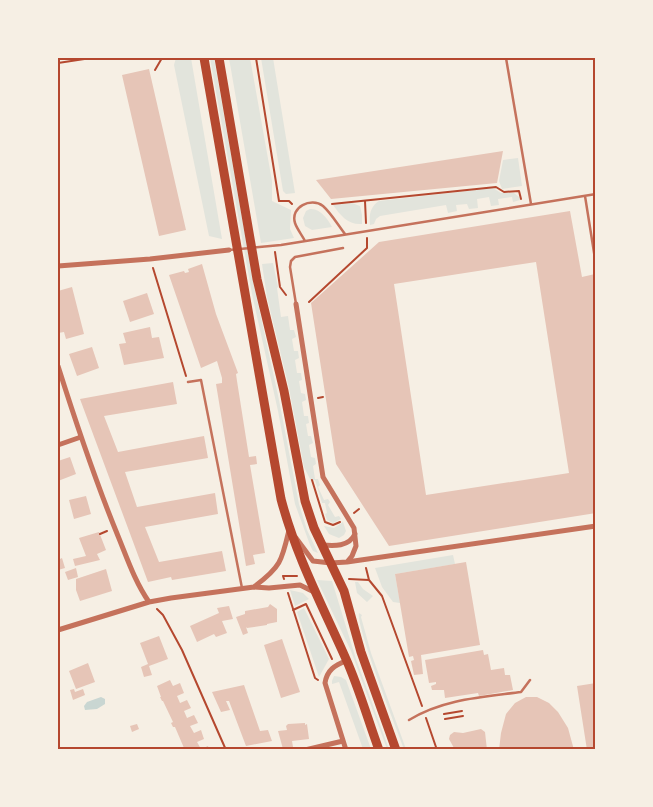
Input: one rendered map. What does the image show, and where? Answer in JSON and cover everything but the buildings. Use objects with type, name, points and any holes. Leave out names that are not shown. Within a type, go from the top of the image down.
[{"type":"main road","points":[[204,58],[289,530],[346,660],[379,750]]},
{"type":"main road","points":[[219,58],[257,279],[284,391],[305,501],[322,545],[344,591],[361,652],[396,750]]},
{"type":"street","points":[[58,266],[150,259],[229,250]]},
{"type":"street","points":[[296,304],[323,477],[354,528],[354,552],[347,562]]},
{"type":"street","points":[[58,366],[80,437],[107,508],[135,578],[149,602]]},
{"type":"street","points":[[58,445],[80,437]]},
{"type":"street","points":[[289,530],[313,561],[331,563],[596,526]]},
{"type":"street","points":[[254,586],[270,575],[278,566],[284,556],[289,530]]},
{"type":"street","points":[[322,545],[347,543],[352,540],[355,534]]},
{"type":"street","points":[[58,630],[149,602],[254,586],[269,588],[300,585],[315,593]]},
{"type":"street","points":[[346,660],[332,669],[326,676],[325,683],[346,750]]},
{"type":"street","points":[[304,750],[343,741]]},
{"type":"lane","points":[[506,58],[531,204]]},
{"type":"lane","points":[[229,250],[259,248],[596,194]]},
{"type":"lane","points":[[585,196],[596,265]]},
{"type":"lane","points":[[305,240],[294,222],[297,210],[301,204],[311,202],[322,205],[345,234]]},
{"type":"lane","points":[[296,304],[290,267],[291,261],[295,257],[344,248]]},
{"type":"lane","points":[[188,382],[201,380],[242,588]]},
{"type":"lane","points":[[409,720],[424,711],[452,702],[521,692],[530,680]]},
{"type":"path","points":[[58,63],[91,58]]},
{"type":"path","points":[[155,70],[162,58]]},
{"type":"path","points":[[256,58],[280,201],[290,201],[297,210]]},
{"type":"path","points":[[322,205],[496,187],[504,192],[519,191],[524,206]]},
{"type":"path","points":[[365,201],[366,230]]},
{"type":"path","points":[[309,302],[367,248],[367,237]]},
{"type":"path","points":[[275,251],[280,287],[289,299]]},
{"type":"path","points":[[155,274],[188,382]]},
{"type":"path","points":[[312,480],[325,522],[328,525],[335,525],[342,521]]},
{"type":"path","points":[[355,512],[359,509]]},
{"type":"path","points":[[364,559],[369,580],[382,596],[437,750]]},
{"type":"path","points":[[287,590],[315,678],[320,680]]},
{"type":"path","points":[[149,602],[163,615],[182,650],[226,750]]},
{"type":"path","points":[[293,610],[306,604],[331,656]]},
{"type":"path","points":[[444,714],[462,711]]},
{"type":"path","points":[[445,719],[463,716]]},
{"type":"shaded area","points":[[176,58],[191,58],[222,239],[209,236],[174,65]]},
{"type":"shaded area","points":[[210,58],[214,58],[253,281],[299,504],[307,530],[318,553],[313,551],[310,545],[295,504],[278,411],[252,294]]},
{"type":"shaded area","points":[[229,58],[250,58],[272,181],[272,201],[291,210],[290,229],[294,238],[261,243]]},
{"type":"shaded area","points":[[261,58],[273,58],[295,193],[286,194],[283,191]]},
{"type":"shaded area","points":[[518,158],[522,186],[502,189],[499,181],[503,160]]},
{"type":"shaded area","points":[[493,188],[501,193],[514,193],[520,200],[513,202],[512,197],[498,199],[499,205],[491,206],[489,197],[477,199],[478,208],[469,209],[467,204],[456,205],[457,211],[448,213],[446,205],[380,216],[374,224],[370,225],[371,212],[379,201]]},
{"type":"shaded area","points":[[352,203],[360,206],[362,224],[349,221],[333,205]]},
{"type":"shaded area","points":[[310,209],[320,212],[332,227],[312,230],[305,226],[303,218],[306,211]]},
{"type":"shaded area","points":[[273,263],[281,317],[288,316],[290,330],[294,330],[296,337],[292,339],[294,351],[298,351],[299,358],[295,360],[297,373],[301,373],[302,380],[299,381],[301,393],[305,394],[306,400],[302,402],[304,416],[308,416],[309,423],[306,424],[308,436],[311,436],[313,443],[309,445],[311,457],[315,458],[316,464],[313,466],[315,479],[318,479],[320,485],[318,487],[324,500],[328,499],[330,502],[328,505],[335,517],[339,516],[341,519],[333,523],[327,520],[325,503],[322,503],[315,480],[311,481],[304,467],[289,388],[267,297],[262,264]]},
{"type":"shaded area","points":[[343,522],[346,531],[339,538],[329,534],[324,526],[334,528]]},
{"type":"shaded area","points":[[453,555],[455,564],[395,574],[400,603],[393,602],[382,587],[375,568]]},
{"type":"shaded area","points":[[317,580],[332,581],[356,659],[389,749],[387,749],[351,651]]},
{"type":"shaded area","points":[[355,582],[358,582],[363,589],[373,596],[367,602],[357,593]]},
{"type":"shaded area","points":[[290,590],[303,593],[309,599],[295,606]]},
{"type":"shaded area","points":[[304,608],[329,659],[319,677],[297,612]]},
{"type":"shaded area","points":[[359,613],[362,615],[371,653],[406,749],[404,749],[363,636]]},
{"type":"shaded area","points":[[334,676],[346,680],[371,749],[363,749],[339,682],[332,684]]},
{"type":"shaded area","points":[[101,697],[105,699],[105,704],[97,709],[85,710],[84,706],[87,702]]}]
